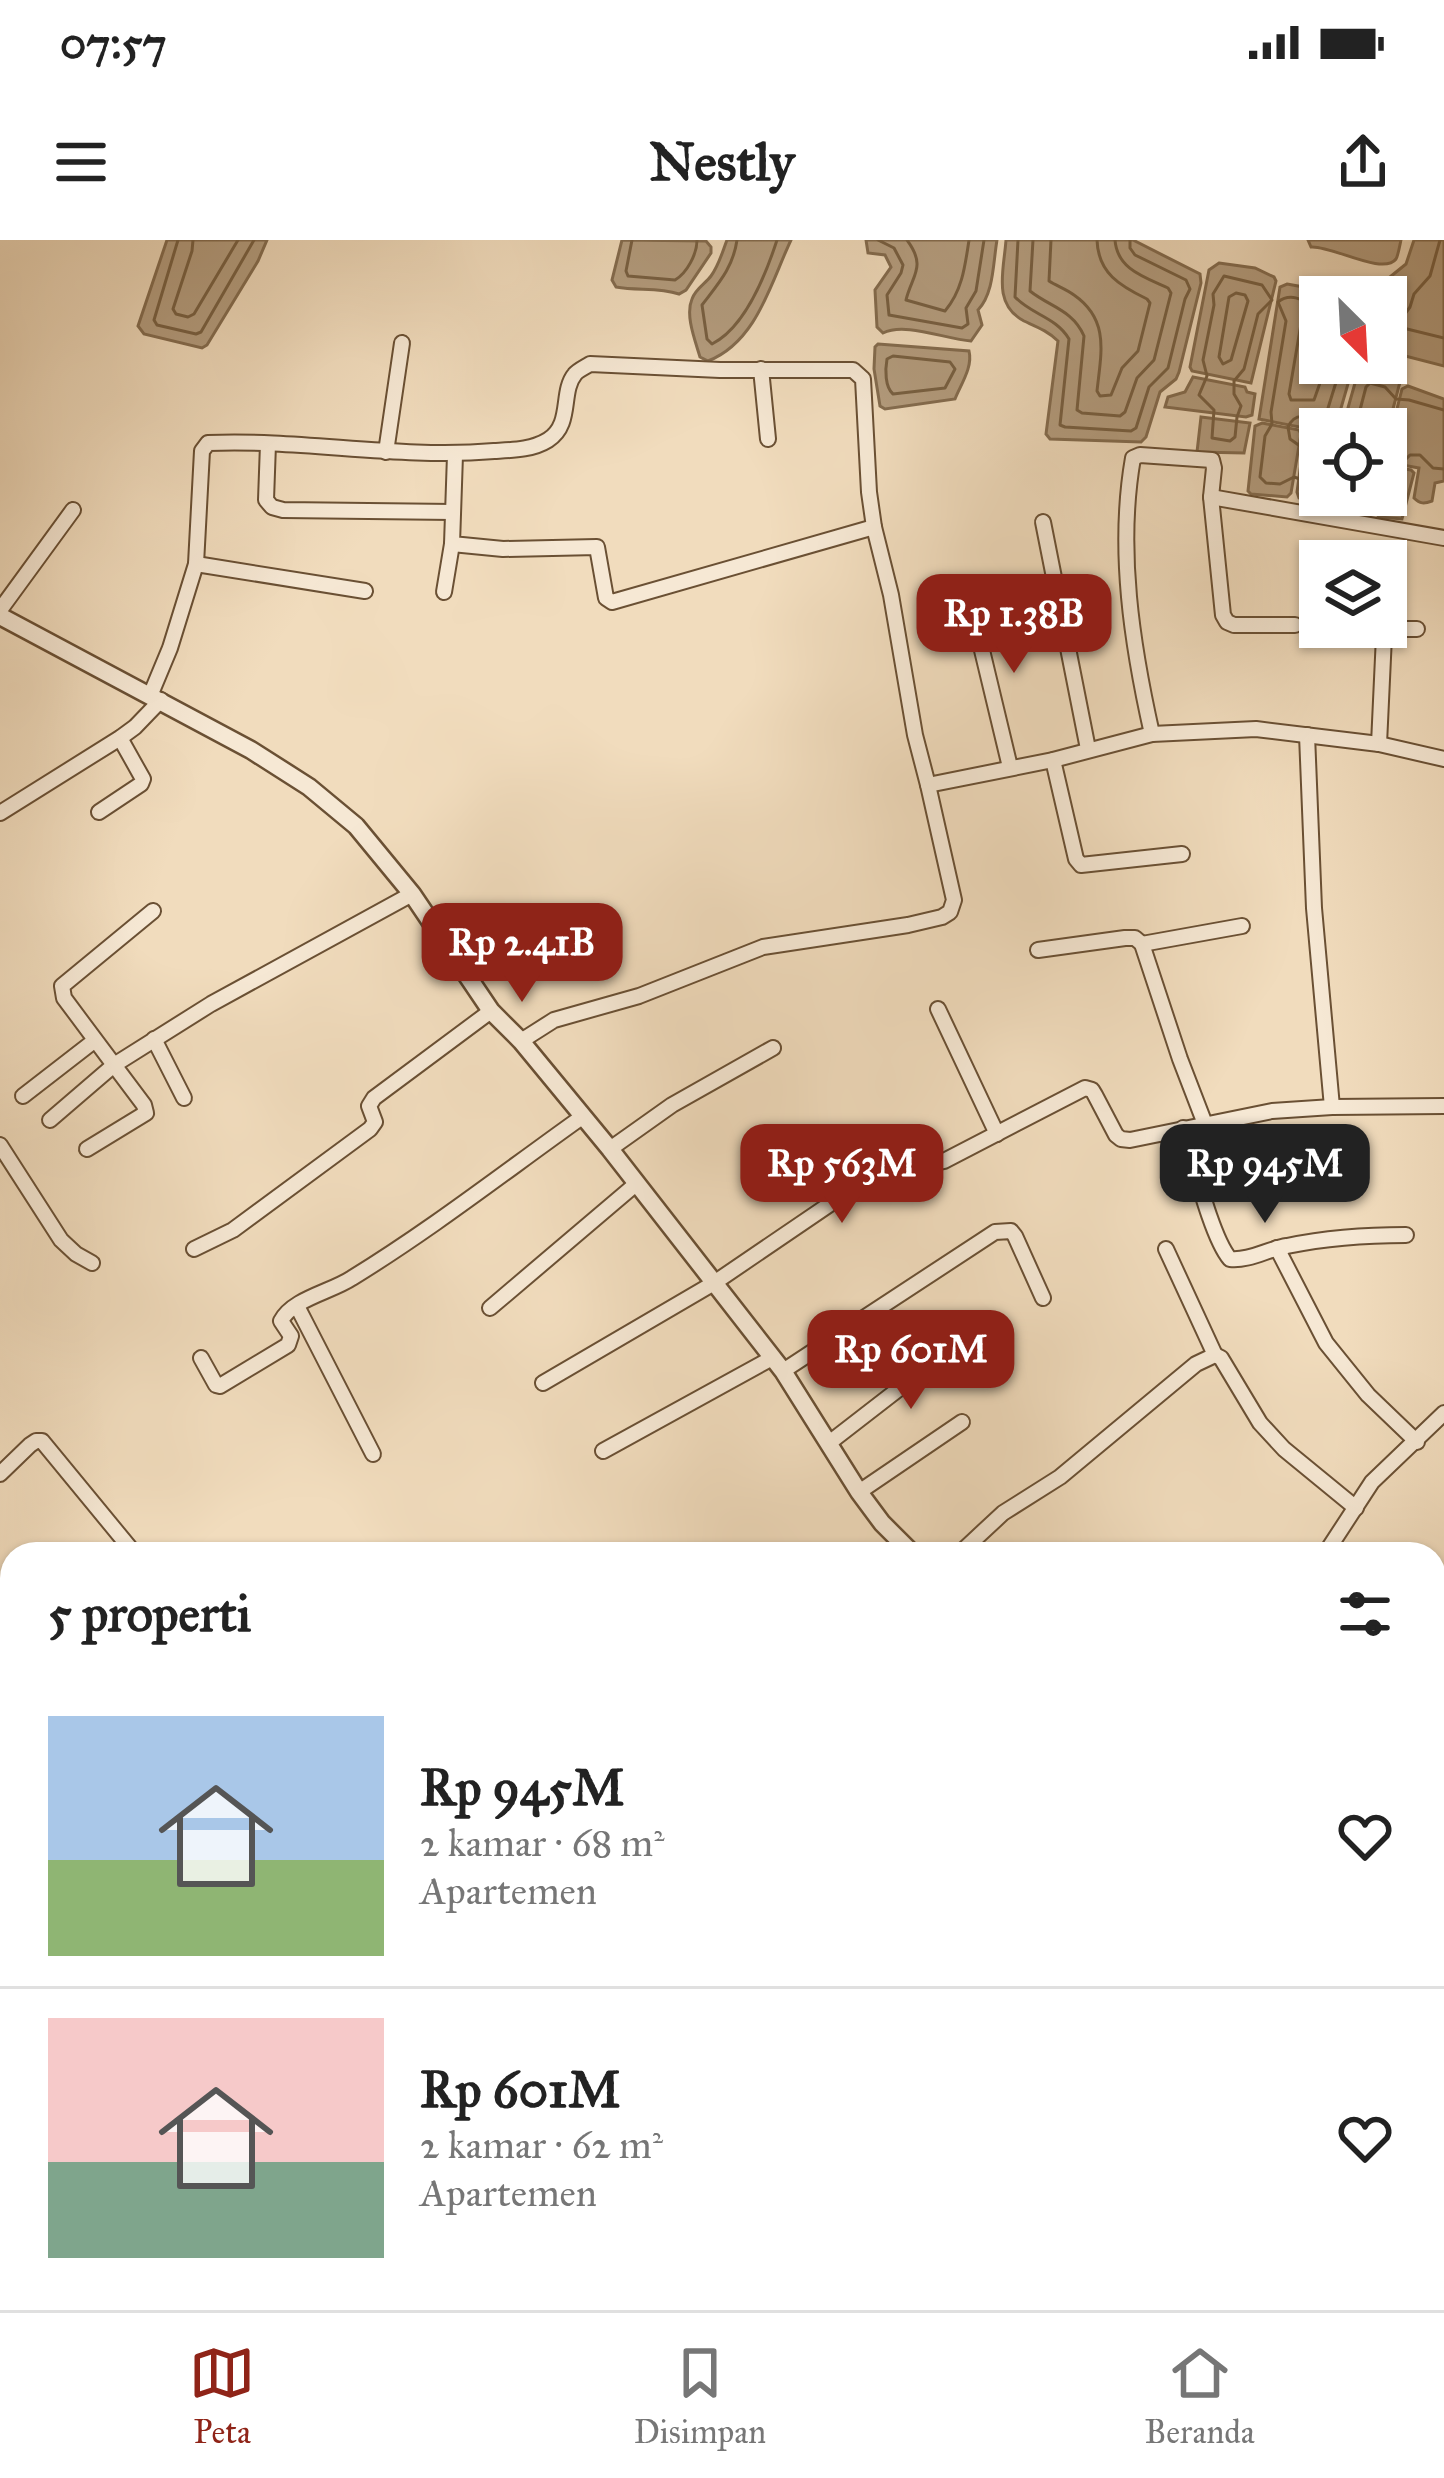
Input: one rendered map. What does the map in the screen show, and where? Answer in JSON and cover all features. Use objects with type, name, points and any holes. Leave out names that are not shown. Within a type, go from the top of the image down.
[{"type":"street","points":[[386,452],[402,343]]},
{"type":"street","points":[[0,813],[135,727],[155,698],[196,564],[203,448],[210,443],[455,455],[527,448],[550,439],[560,428],[575,372],[590,364],[860,373],[874,527],[954,900],[950,912],[908,926],[763,947],[639,996],[554,1020],[520,1041]]},
{"type":"street","points":[[761,369],[769,439]]},
{"type":"street","points":[[268,444],[266,500],[272,507],[453,512]]},
{"type":"street","points":[[444,592],[452,544],[455,455]]},
{"type":"street","points":[[1152,734],[1136,650],[1125,540],[1133,458],[1212,460],[1221,607],[1227,622],[1234,626],[1295,625]]},
{"type":"street","points":[[1211,497],[1444,538]]},
{"type":"street","points":[[73,510],[0,613],[251,750],[338,809],[373,845],[491,1011],[610,1149],[778,1365],[860,1492],[901,1542]]},
{"type":"street","points":[[1043,521],[1088,749]]},
{"type":"street","points":[[452,544],[503,549],[597,547],[606,598],[612,602],[874,527]]},
{"type":"street","points":[[196,564],[365,591]]},
{"type":"street","points":[[969,596],[1010,767]]},
{"type":"street","points":[[1379,744],[1384,636],[1394,629],[1417,629]]},
{"type":"street","points":[[928,785],[1152,734],[1256,729],[1379,744],[1444,759]]},
{"type":"street","points":[[1306,735],[1314,908],[1332,1107]]},
{"type":"street","points":[[99,812],[143,779],[120,738]]},
{"type":"street","points":[[1053,760],[1081,865],[1182,854]]},
{"type":"street","points":[[50,1120],[114,1065],[154,1039],[412,894]]},
{"type":"street","points":[[87,1149],[146,1113],[64,998],[62,986],[153,910]]},
{"type":"street","points":[[1142,944],[1242,926]]},
{"type":"street","points":[[1038,950],[1125,938],[1142,944],[1205,1124]]},
{"type":"street","points":[[938,1009],[997,1134]]},
{"type":"street","points":[[194,1249],[233,1230],[370,1129],[375,1122],[369,1106],[374,1098],[491,1011]]},
{"type":"street","points":[[154,1039],[184,1098]]},
{"type":"street","points":[[23,1096],[94,1041]]},
{"type":"street","points":[[610,1149],[672,1105],[773,1048]]},
{"type":"street","points":[[543,1383],[713,1283],[883,1168],[902,1162],[928,1165],[944,1161],[1084,1088],[1096,1095],[1121,1139],[1130,1140],[1272,1111],[1444,1106]]},
{"type":"street","points":[[201,1358],[216,1385],[224,1384],[290,1343],[281,1321],[287,1311],[346,1282],[425,1231],[582,1117]]},
{"type":"street","points":[[1183,1128],[1230,1259],[1327,1240],[1406,1235]]},
{"type":"street","points":[[0,1145],[61,1240],[92,1263]]},
{"type":"street","points":[[490,1308],[637,1184]]},
{"type":"street","points":[[603,1451],[778,1365],[995,1232],[1011,1231],[1015,1236],[1043,1298]]},
{"type":"street","points":[[1276,1248],[1325,1343],[1368,1395],[1417,1442]]},
{"type":"street","points":[[1166,1249],[1215,1354],[1260,1423],[1356,1508]]},
{"type":"street","points":[[297,1306],[373,1454]]},
{"type":"street","points":[[829,1443],[962,1340]]},
{"type":"street","points":[[972,1542],[1003,1513],[1060,1477],[1196,1364],[1215,1354]]},
{"type":"street","points":[[1333,1542],[1372,1482],[1444,1413]]},
{"type":"street","points":[[860,1492],[962,1422]]},
{"type":"street","points":[[0,1474],[36,1441],[42,1442],[125,1542]]},
{"type":"water","points":[[167,240],[267,240],[202,348],[144,334],[138,326]]},
{"type":"water","points":[[622,240],[706,241],[711,253],[679,294],[616,287],[612,280]]},
{"type":"water","points":[[727,240],[791,240],[751,325],[725,352],[708,361],[700,357],[690,305],[695,292],[714,272]]},
{"type":"water","points":[[866,240],[997,240],[990,286],[978,310],[982,325],[971,341],[914,330],[883,333],[877,327],[875,290],[891,267],[885,255],[868,253]]},
{"type":"water","points":[[1006,240],[1133,240],[1200,274],[1179,372],[1160,392],[1141,442],[1050,439],[1046,434],[1058,341],[1007,305],[1002,285]]},
{"type":"water","points":[[1308,240],[1401,240],[1396,259],[1380,264],[1311,247]]},
{"type":"water","points":[[1414,240],[1444,240],[1444,366],[1407,356],[1407,276],[1391,276],[1406,264]]},
{"type":"water","points":[[1219,263],[1255,268],[1276,281],[1251,383],[1190,367],[1209,270]]},
{"type":"water","points":[[1299,286],[1299,384],[1348,384],[1341,408],[1299,408],[1299,427],[1259,419],[1280,287]]},
{"type":"water","points":[[878,344],[969,351],[968,369],[955,399],[880,406],[874,369]]},
{"type":"water","points":[[1193,377],[1245,387],[1255,394],[1252,415],[1165,407],[1168,397],[1185,392]]},
{"type":"water","points":[[1355,384],[1399,384],[1393,408],[1348,408]]},
{"type":"water","points":[[1408,386],[1444,399],[1444,481],[1435,483],[1432,501],[1427,503],[1414,498],[1419,468],[1407,466],[1407,408],[1397,408],[1402,389]]},
{"type":"water","points":[[1201,417],[1250,423],[1244,453],[1197,452]]},
{"type":"water","points":[[1262,423],[1299,430],[1287,497],[1248,491],[1255,426]]},
{"type":"water","points":[[1407,469],[1414,473],[1407,500]]}]
